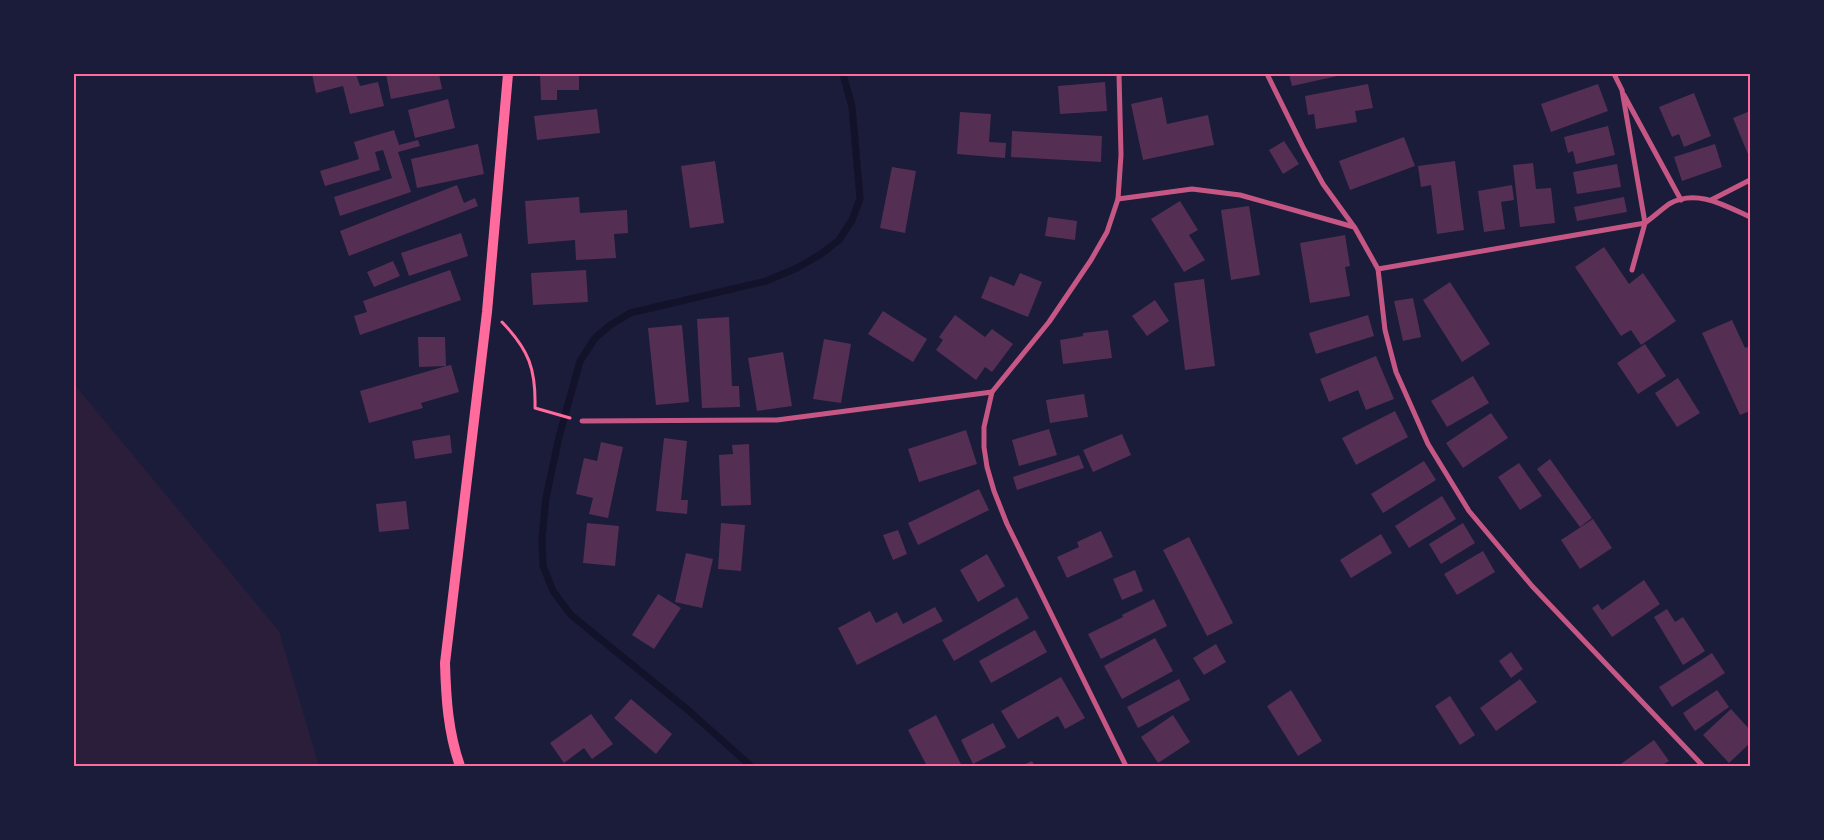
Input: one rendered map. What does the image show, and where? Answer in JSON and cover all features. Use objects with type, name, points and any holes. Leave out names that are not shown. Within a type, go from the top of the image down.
[{"type":"main road","points":[[460,766],[453,745],[446,703],[445,663],[487,312],[508,74]]},
{"type":"street","points":[[1118,74],[1121,155],[1118,199],[1107,232],[1091,260],[1049,322],[992,392],[984,427],[984,447],[987,467],[994,491],[1007,524],[1126,766]]},
{"type":"street","points":[[1267,74],[1304,150],[1323,184],[1355,228],[1378,269],[1385,330],[1396,372],[1428,444],[1469,512],[1532,586],[1703,766]]},
{"type":"street","points":[[1614,74],[1681,200]]},
{"type":"street","points":[[1622,90],[1644,223],[1632,270]]},
{"type":"street","points":[[1711,200],[1750,180]]},
{"type":"street","points":[[1118,199],[1192,189],[1240,195],[1355,228]]},
{"type":"street","points":[[1378,269],[1644,223],[1671,203],[1681,200],[1698,198],[1711,200],[1750,217]]},
{"type":"street","points":[[582,421],[777,420],[992,392]]},
{"type":"path","points":[[487,312],[501,321],[523,346],[534,375],[535,408],[582,421]]},
{"type":"shaded area","points":[[74,384],[279,631],[319,766],[74,766]]},
{"type":"building","points":[[312,74],[356,74],[360,86],[378,82],[384,106],[350,114],[343,86],[316,93]]},
{"type":"building","points":[[386,74],[439,74],[442,89],[391,99]]},
{"type":"building","points":[[540,74],[579,74],[579,90],[557,90],[557,100],[541,100]]},
{"type":"building","points":[[1289,74],[1342,74],[1342,75],[1292,86]]},
{"type":"building","points":[[1105,82],[1107,111],[1060,114],[1058,86]]},
{"type":"building","points":[[1368,84],[1373,108],[1355,111],[1357,122],[1316,129],[1314,114],[1308,115],[1305,96]]},
{"type":"building","points":[[1598,84],[1608,111],[1551,132],[1541,104]]},
{"type":"building","points":[[1694,93],[1711,136],[1684,147],[1679,134],[1672,137],[1659,107]]},
{"type":"building","points":[[1162,97],[1167,124],[1208,115],[1214,145],[1143,160],[1131,104]]},
{"type":"building","points":[[448,99],[455,128],[415,138],[408,110]]},
{"type":"building","points":[[597,109],[600,133],[537,140],[534,116]]},
{"type":"building","points":[[1750,111],[1750,159],[1733,118]]},
{"type":"building","points":[[960,112],[991,114],[989,142],[1006,143],[1005,158],[957,154]]},
{"type":"building","points":[[1608,126],[1615,155],[1576,164],[1573,151],[1568,153],[1564,137]]},
{"type":"building","points":[[394,130],[399,145],[418,140],[420,146],[398,152],[411,192],[340,216],[334,197],[392,178],[383,150],[375,152],[380,170],[325,186],[320,171],[359,159],[354,142]]},
{"type":"building","points":[[1012,131],[1102,136],[1101,162],[1011,157]]},
{"type":"building","points":[[1404,137],[1415,166],[1350,190],[1339,161]]},
{"type":"building","points":[[1284,141],[1299,164],[1283,174],[1269,150]]},
{"type":"building","points":[[478,144],[484,174],[417,188],[411,159]]},
{"type":"building","points":[[1715,144],[1722,167],[1682,181],[1674,157]]},
{"type":"building","points":[[715,161],[724,223],[690,228],[681,166]]},
{"type":"building","points":[[1455,161],[1464,230],[1437,234],[1431,185],[1421,187],[1418,166]]},
{"type":"building","points":[[1533,163],[1536,189],[1551,188],[1555,223],[1520,227],[1513,165]]},
{"type":"building","points":[[1617,164],[1621,187],[1577,194],[1573,172]]},
{"type":"building","points":[[892,167],[916,171],[905,233],[880,228]]},
{"type":"building","points":[[457,185],[464,203],[475,198],[478,206],[349,256],[340,231]]},
{"type":"building","points":[[1512,185],[1514,200],[1501,202],[1505,229],[1484,232],[1478,191]]},
{"type":"building","points":[[579,197],[580,213],[627,210],[628,233],[614,234],[616,258],[576,260],[575,240],[528,244],[525,201]]},
{"type":"building","points":[[1624,197],[1627,212],[1577,221],[1574,207]]},
{"type":"building","points":[[1180,201],[1198,230],[1189,235],[1205,260],[1184,272],[1151,219]]},
{"type":"building","points":[[1249,206],[1260,275],[1231,280],[1221,210]]},
{"type":"building","points":[[1048,217],[1077,221],[1075,240],[1045,236]]},
{"type":"building","points":[[461,233],[468,256],[409,276],[401,253]]},
{"type":"building","points":[[1345,235],[1350,266],[1345,267],[1350,296],[1310,303],[1300,243]]},
{"type":"building","points":[[1604,247],[1629,284],[1643,273],[1676,321],[1641,345],[1631,330],[1621,336],[1575,267]]},
{"type":"building","points":[[393,261],[400,276],[374,287],[367,272]]},
{"type":"building","points":[[450,270],[461,300],[360,335],[354,316],[367,312],[363,301]]},
{"type":"building","points":[[586,270],[588,302],[533,305],[531,273]]},
{"type":"building","points":[[1020,273],[1042,282],[1028,317],[981,298],[990,276],[1014,286]]},
{"type":"building","points":[[1204,279],[1215,366],[1185,370],[1174,283]]},
{"type":"building","points":[[1450,282],[1490,344],[1462,362],[1423,300]]},
{"type":"building","points":[[1413,298],[1421,337],[1403,341],[1394,301]]},
{"type":"building","points":[[1155,300],[1169,321],[1147,336],[1132,316]]},
{"type":"building","points":[[883,311],[927,339],[913,362],[868,334]]},
{"type":"building","points":[[955,315],[985,337],[992,329],[1013,344],[992,372],[985,367],[976,380],[936,350],[943,340],[939,337]]},
{"type":"building","points":[[1368,315],[1374,336],[1316,354],[1309,333]]},
{"type":"building","points":[[729,317],[732,386],[739,386],[740,407],[702,408],[697,319]]},
{"type":"building","points":[[1732,320],[1745,348],[1750,346],[1750,411],[1740,415],[1702,333]]},
{"type":"building","points":[[682,325],[689,402],[656,405],[648,328]]},
{"type":"building","points":[[1108,330],[1112,358],[1063,364],[1060,340],[1083,336],[1083,333]]},
{"type":"building","points":[[418,337],[445,337],[446,366],[419,367]]},
{"type":"building","points":[[824,339],[851,344],[841,403],[813,399]]},
{"type":"building","points":[[1645,344],[1666,376],[1638,394],[1617,363]]},
{"type":"building","points":[[783,352],[792,406],[757,411],[748,358]]},
{"type":"building","points":[[1376,356],[1394,399],[1366,410],[1358,390],[1329,402],[1320,379]]},
{"type":"building","points":[[451,365],[459,392],[421,403],[423,408],[369,423],[360,391]]},
{"type":"building","points":[[1473,376],[1489,403],[1447,427],[1431,401]]},
{"type":"building","points":[[1678,378],[1700,413],[1677,427],[1655,393]]},
{"type":"building","points":[[1084,394],[1088,417],[1050,423],[1046,400]]},
{"type":"building","points":[[1395,411],[1408,437],[1356,465],[1342,438]]},
{"type":"building","points":[[1491,413],[1508,438],[1463,468],[1446,443]]},
{"type":"building","points":[[1049,429],[1057,455],[1019,466],[1012,440]]},
{"type":"building","points":[[966,430],[977,464],[919,482],[908,449]]},
{"type":"building","points":[[1122,434],[1131,455],[1093,472],[1083,450]]},
{"type":"building","points":[[450,435],[452,453],[415,459],[412,441]]},
{"type":"building","points":[[664,438],[687,441],[681,500],[688,500],[687,514],[656,511]]},
{"type":"building","points":[[601,442],[623,447],[608,518],[589,514],[593,498],[576,494],[584,458],[597,461]]},
{"type":"building","points":[[749,444],[751,505],[721,506],[719,455],[733,454],[732,445]]},
{"type":"building","points":[[1079,455],[1084,468],[1017,490],[1013,477]]},
{"type":"building","points":[[1550,459],[1592,518],[1580,527],[1537,469]]},
{"type":"building","points":[[1424,461],[1436,480],[1383,513],[1371,494]]},
{"type":"building","points":[[1519,463],[1542,496],[1520,510],[1498,477]]},
{"type":"building","points":[[979,489],[989,510],[918,545],[908,523]]},
{"type":"building","points":[[1442,496],[1456,519],[1409,548],[1395,526]]},
{"type":"building","points":[[406,501],[409,529],[379,532],[376,504]]},
{"type":"building","points":[[1593,519],[1612,548],[1580,569],[1561,540]]},
{"type":"building","points":[[587,523],[619,526],[615,566],[583,563]]},
{"type":"building","points":[[721,523],[745,525],[741,571],[718,569]]},
{"type":"building","points":[[1463,523],[1475,543],[1441,564],[1429,544]]},
{"type":"building","points":[[898,530],[907,554],[893,560],[883,535]]},
{"type":"building","points":[[1101,531],[1113,557],[1067,578],[1057,557],[1079,547],[1077,542]]},
{"type":"building","points":[[1381,534],[1392,553],[1351,578],[1340,560]]},
{"type":"building","points":[[1189,537],[1233,623],[1207,636],[1163,550]]},
{"type":"building","points":[[1483,551],[1495,572],[1457,595],[1444,574]]},
{"type":"building","points":[[686,553],[713,559],[702,608],[675,602]]},
{"type":"building","points":[[987,554],[1005,586],[978,602],[960,570]]},
{"type":"building","points":[[1135,570],[1143,591],[1122,600],[1113,579]]},
{"type":"building","points":[[1644,580],[1660,604],[1612,637],[1592,608],[1598,604],[1602,610]]},
{"type":"building","points":[[658,594],[681,608],[654,649],[632,635]]},
{"type":"building","points":[[1017,597],[1029,618],[954,661],[942,640]]},
{"type":"building","points":[[1154,599],[1167,626],[1101,659],[1088,634]]},
{"type":"building","points":[[935,607],[943,621],[857,665],[838,628],[870,611],[876,623],[897,612],[903,624]]},
{"type":"building","points":[[1667,609],[1675,622],[1683,617],[1705,651],[1683,665],[1654,617]]},
{"type":"building","points":[[1035,630],[1047,652],[991,683],[979,661]]},
{"type":"building","points":[[1155,638],[1173,671],[1122,699],[1104,666]]},
{"type":"building","points":[[1216,644],[1226,662],[1204,675],[1193,658]]},
{"type":"building","points":[[1511,652],[1523,669],[1511,678],[1499,661]]},
{"type":"building","points":[[1712,653],[1725,673],[1672,707],[1659,687]]},
{"type":"building","points":[[1061,677],[1085,718],[1065,729],[1058,716],[1018,739],[1001,711]]},
{"type":"building","points":[[1179,679],[1190,700],[1138,728],[1127,707]]},
{"type":"building","points":[[1520,679],[1537,702],[1496,731],[1480,708]]},
{"type":"building","points":[[1291,690],[1322,741],[1298,756],[1267,706]]},
{"type":"building","points":[[1717,690],[1729,707],[1695,731],[1683,713]]},
{"type":"building","points":[[1450,696],[1475,735],[1460,745],[1435,706]]},
{"type":"building","points":[[631,699],[672,734],[656,754],[614,718]]},
{"type":"building","points":[[1731,709],[1750,730],[1750,743],[1729,763],[1703,735]]},
{"type":"building","points":[[591,714],[613,744],[592,759],[584,748],[564,763],[550,743]]},
{"type":"building","points":[[936,715],[962,766],[927,766],[908,730]]},
{"type":"building","points":[[1173,715],[1190,742],[1158,763],[1141,737]]},
{"type":"building","points":[[993,723],[1006,747],[973,764],[961,740]]},
{"type":"building","points":[[1654,740],[1669,761],[1661,766],[1618,766]]},
{"type":"building","points":[[1032,761],[1035,766],[1021,766]]},
{"type":"waterway","points":[[751,766],[688,710],[571,615],[553,591],[543,566],[542,537],[546,498],[559,437],[580,361],[595,338],[609,326],[630,313],[766,281],[797,268],[821,254],[839,240],[852,220],[860,199],[852,107],[843,74]]}]
